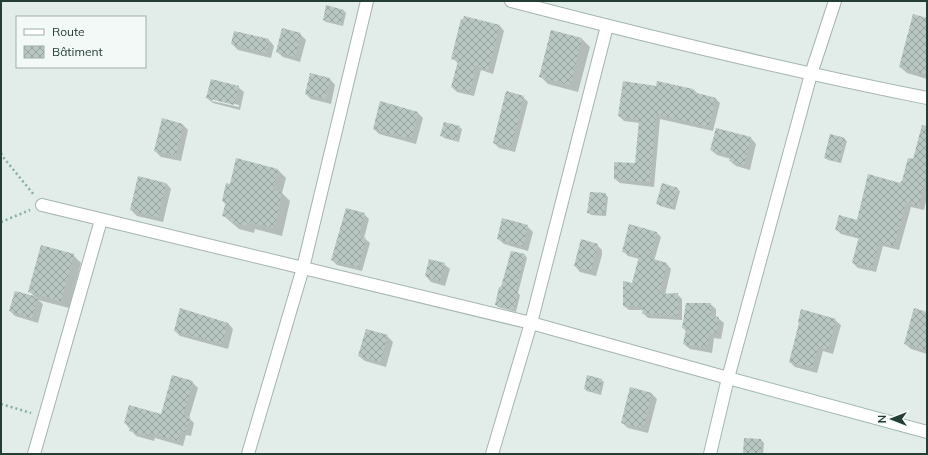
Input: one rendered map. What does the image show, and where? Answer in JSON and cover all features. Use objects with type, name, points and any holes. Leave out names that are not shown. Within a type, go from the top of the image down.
[{"type":"street","points":[[248,454],[303,268],[367,1]]},
{"type":"street","points":[[511,1],[607,26],[811,74],[927,98]]},
{"type":"street","points":[[710,454],[728,378],[811,74],[835,1]]},
{"type":"street","points":[[492,454],[530,323],[607,26]]},
{"type":"street","points":[[42,205],[530,323],[927,432]]},
{"type":"street","points":[[34,454],[100,220]]},
{"type":"path","points":[[1,152],[3,157],[42,205],[1,222]]},
{"type":"path","points":[[1,404],[44,417]]},
{"type":"building","points":[[326,5],[344,10],[341,24],[323,20]]},
{"type":"building","points":[[913,14],[927,18],[927,75],[899,67]]},
{"type":"building","points":[[464,16],[500,25],[488,70],[476,66],[470,92],[451,87],[458,61],[451,59],[461,19],[463,19]]},
{"type":"building","points":[[282,28],[301,33],[295,57],[276,52]]},
{"type":"building","points":[[551,30],[582,38],[570,85],[539,77]]},
{"type":"building","points":[[234,31],[269,39],[266,53],[231,44]]},
{"type":"building","points":[[310,73],[330,78],[325,99],[305,94]]},
{"type":"building","points":[[211,79],[239,86],[234,105],[206,98]]},
{"type":"building","points":[[623,81],[656,86],[657,81],[693,89],[693,92],[716,98],[709,127],[656,114],[650,182],[614,179],[614,162],[635,163],[639,120],[618,116]]},
{"type":"building","points":[[506,91],[524,96],[511,148],[493,143]]},
{"type":"building","points":[[380,101],[418,112],[411,139],[373,129]]},
{"type":"building","points":[[162,118],[183,124],[176,156],[154,151]]},
{"type":"building","points":[[444,122],[460,126],[456,140],[440,136]]},
{"type":"building","points":[[922,125],[927,126],[927,183],[925,182],[919,206],[906,202],[894,246],[879,242],[872,268],[852,263],[859,236],[835,230],[839,215],[857,220],[868,174],[900,183],[902,181],[908,158],[913,159]]},
{"type":"building","points":[[716,128],[751,137],[744,165],[729,161],[731,155],[710,150]]},
{"type":"building","points":[[830,134],[845,138],[839,162],[824,158]]},
{"type":"building","points":[[236,158],[278,169],[273,190],[282,192],[274,228],[247,222],[246,226],[229,221],[230,218],[222,216],[226,202],[222,201],[226,183],[230,184]]},
{"type":"building","points":[[138,176],[166,183],[158,217],[130,210]]},
{"type":"building","points":[[662,183],[678,188],[672,208],[656,204]]},
{"type":"building","points":[[590,192],[606,193],[604,214],[587,213]]},
{"type":"building","points":[[346,208],[365,213],[359,236],[366,238],[358,267],[331,260]]},
{"type":"building","points":[[502,218],[528,225],[523,246],[497,239]]},
{"type":"building","points":[[629,224],[657,232],[650,258],[667,263],[659,294],[678,293],[678,316],[642,314],[643,306],[623,306],[623,281],[632,283],[639,256],[622,252]]},
{"type":"building","points":[[581,239],[598,244],[591,271],[574,266]]},
{"type":"building","points":[[41,245],[74,254],[61,301],[28,292]]},
{"type":"building","points":[[511,251],[525,254],[516,291],[518,292],[514,310],[495,305],[499,287],[501,287]]},
{"type":"building","points":[[429,259],[445,263],[440,281],[425,276]]},
{"type":"building","points":[[15,291],[38,297],[32,318],[9,311]]},
{"type":"building","points":[[686,303],[711,303],[711,316],[719,317],[716,334],[709,333],[707,348],[683,344],[686,329],[682,328]]},
{"type":"building","points":[[180,308],[228,323],[222,344],[174,331]]},
{"type":"building","points":[[914,308],[927,312],[927,350],[904,344]]},
{"type":"building","points":[[801,309],[836,319],[828,350],[818,347],[812,368],[789,362]]},
{"type":"building","points":[[366,329],[388,335],[380,362],[358,356]]},
{"type":"building","points":[[172,375],[193,381],[183,415],[190,417],[185,432],[181,430],[178,441],[150,433],[149,436],[129,431],[131,426],[124,423],[129,405],[161,414]]},
{"type":"building","points":[[587,375],[602,379],[599,393],[584,389]]},
{"type":"building","points":[[630,387],[652,393],[643,428],[621,423]]},
{"type":"building","points":[[744,438],[761,439],[761,454],[743,454]]}]
